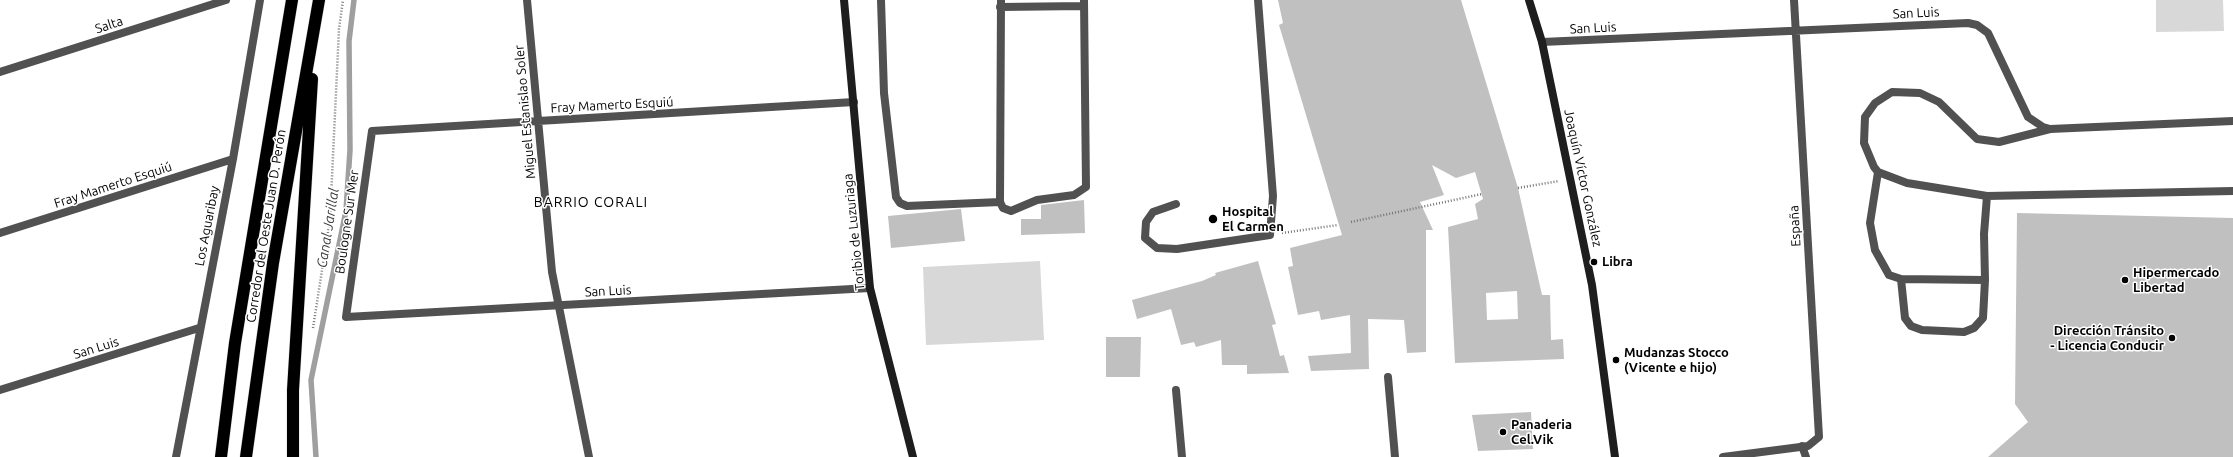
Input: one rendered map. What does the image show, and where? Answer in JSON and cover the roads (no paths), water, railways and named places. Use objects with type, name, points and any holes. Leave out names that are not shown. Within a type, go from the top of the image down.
[{"type":"highway","name":"Corredor del Oeste Juan D. Perón","points":[[221,457],[234,343],[292,0]]},
{"type":"highway","name":"Corredor del Oeste Juan D. Perón","points":[[246,457],[271,279],[319,0]]},
{"type":"highway","points":[[293,457],[293,390],[317,15]]},
{"type":"street","name":"Salta","points":[[0,72],[226,0]]},
{"type":"street","name":"Los Aguaribay","points":[[176,457],[199,328],[233,159],[260,0]]},
{"type":"street","name":"Miguel Estanislao Soler","points":[[527,0],[552,272],[557,306],[589,457]]},
{"type":"street","name":"Toribio de Luzuriaga","points":[[844,0],[870,288],[913,457]]},
{"type":"street","points":[[881,0],[884,93],[896,197],[900,203],[907,206],[1000,202]]},
{"type":"street","points":[[1176,204],[1153,212],[1146,222],[1145,238],[1157,248],[1177,249],[1270,235],[1274,196],[1258,0]]},
{"type":"street","name":"Joaquín Víctor González","points":[[1529,0],[1542,42],[1592,285],[1615,457]]},
{"type":"street","name":"España","points":[[1794,0],[1819,436],[1805,446]]},
{"type":"street","points":[[1084,3],[1086,187],[1074,195],[1037,200],[1011,211],[1003,208],[1000,202],[1000,4],[1084,3]]},
{"type":"street","name":"San Luis","points":[[1542,42],[1968,23],[1977,25],[1990,36],[2028,117],[2037,124],[2050,129],[2233,121]]},
{"type":"street","points":[[2050,129],[1999,142],[1977,139],[1939,102],[1920,93],[1892,92],[1875,103],[1865,118],[1864,143],[1874,167],[1878,172],[1907,183],[1986,196],[2233,191]]},
{"type":"street","name":"Fray Mamerto Esquiú","points":[[372,131],[854,102]]},
{"type":"street","name":"Boulogne Sur Mer","points":[[346,317],[372,131]]},
{"type":"street","name":"Fray Mamerto Esquiú","points":[[0,233],[233,159]]},
{"type":"street","points":[[1878,172],[1870,223],[1875,250],[1889,275],[1900,280],[1985,280]]},
{"type":"street","points":[[1900,280],[1905,318],[1911,326],[1922,330],[1964,332],[1974,328],[1983,318],[1986,196]]},
{"type":"street","name":"San Luis","points":[[346,317],[870,288]]},
{"type":"street","name":"San Luis","points":[[0,390],[199,328]]},
{"type":"street","points":[[1388,377],[1395,457]]},
{"type":"street","points":[[1176,390],[1182,457]]},
{"type":"street","points":[[1723,457],[1805,446],[1806,457]]},
{"type":"waterway","name":"Canal Jarillal","points":[[316,457],[311,380],[346,211],[350,150],[349,41],[354,0]]},
{"type":"place","name":"Hospital El Carmen","points":[[1213,219]]},
{"type":"place","name":"Libra","points":[[1594,262]]},
{"type":"place","name":"Hipermercado Libertad","points":[[2125,280]]},
{"type":"place","name":"Dirección Tránsito - Licencia Conducir","points":[[2172,338]]},
{"type":"place","name":"Mudanzas Stocco (Vicente e hijo)","points":[[1616,360]]},
{"type":"place","name":"Panaderia Cel.Vik","points":[[1503,432]]},
{"type":"district","name":"BARRIO CORALI","points":[[591,202]]}]
